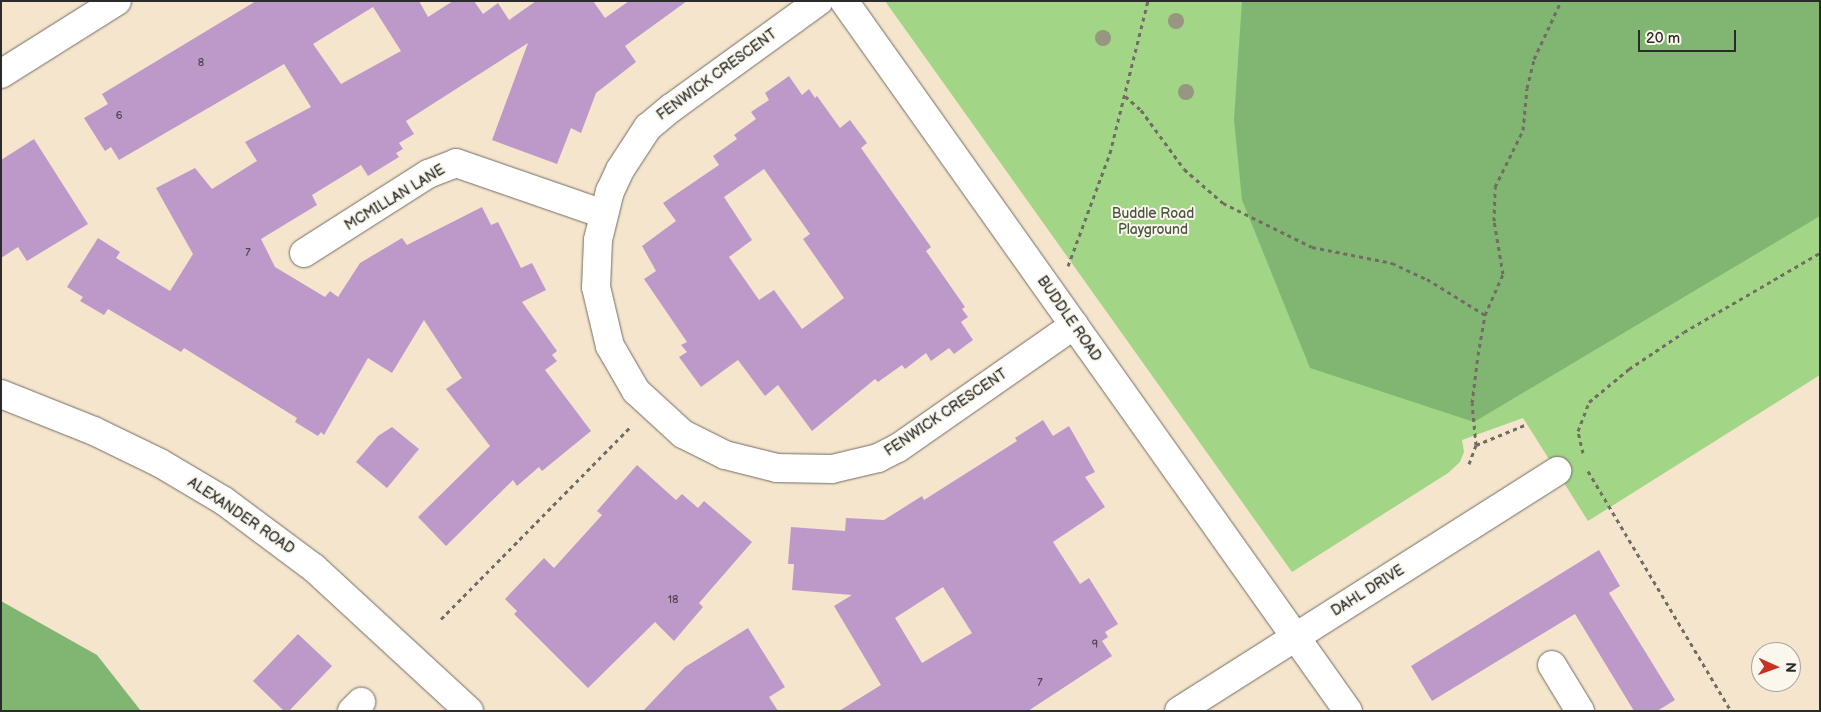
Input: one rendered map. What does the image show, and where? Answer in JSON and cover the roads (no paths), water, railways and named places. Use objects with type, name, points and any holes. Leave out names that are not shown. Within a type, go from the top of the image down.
[{"type":"street","points":[[1,74],[117,1]]},
{"type":"street","name":"FENWICK CRESCENT","points":[[819,1],[648,127],[620,170],[603,214],[596,262],[601,318],[622,368],[651,406],[701,445],[751,463],[805,469],[858,464],[878,458],[916,437],[1074,325]]},
{"type":"street","name":"BUDDLE ROAD","points":[[844,1],[1348,711]]},
{"type":"street","name":"MCMILLAN LANE","points":[[304,253],[428,174],[456,163],[603,214]]},
{"type":"street","name":"ALEXANDER ROAD","points":[[1,394],[94,430],[160,463],[224,501],[314,568],[469,711]]},
{"type":"street","name":"DAHL DRIVE","points":[[1179,711],[1557,471]]},
{"type":"street","points":[[1552,665],[1580,711]]},
{"type":"park label","name":"Buddle Road Playground","points":[[1153,222]]}]
